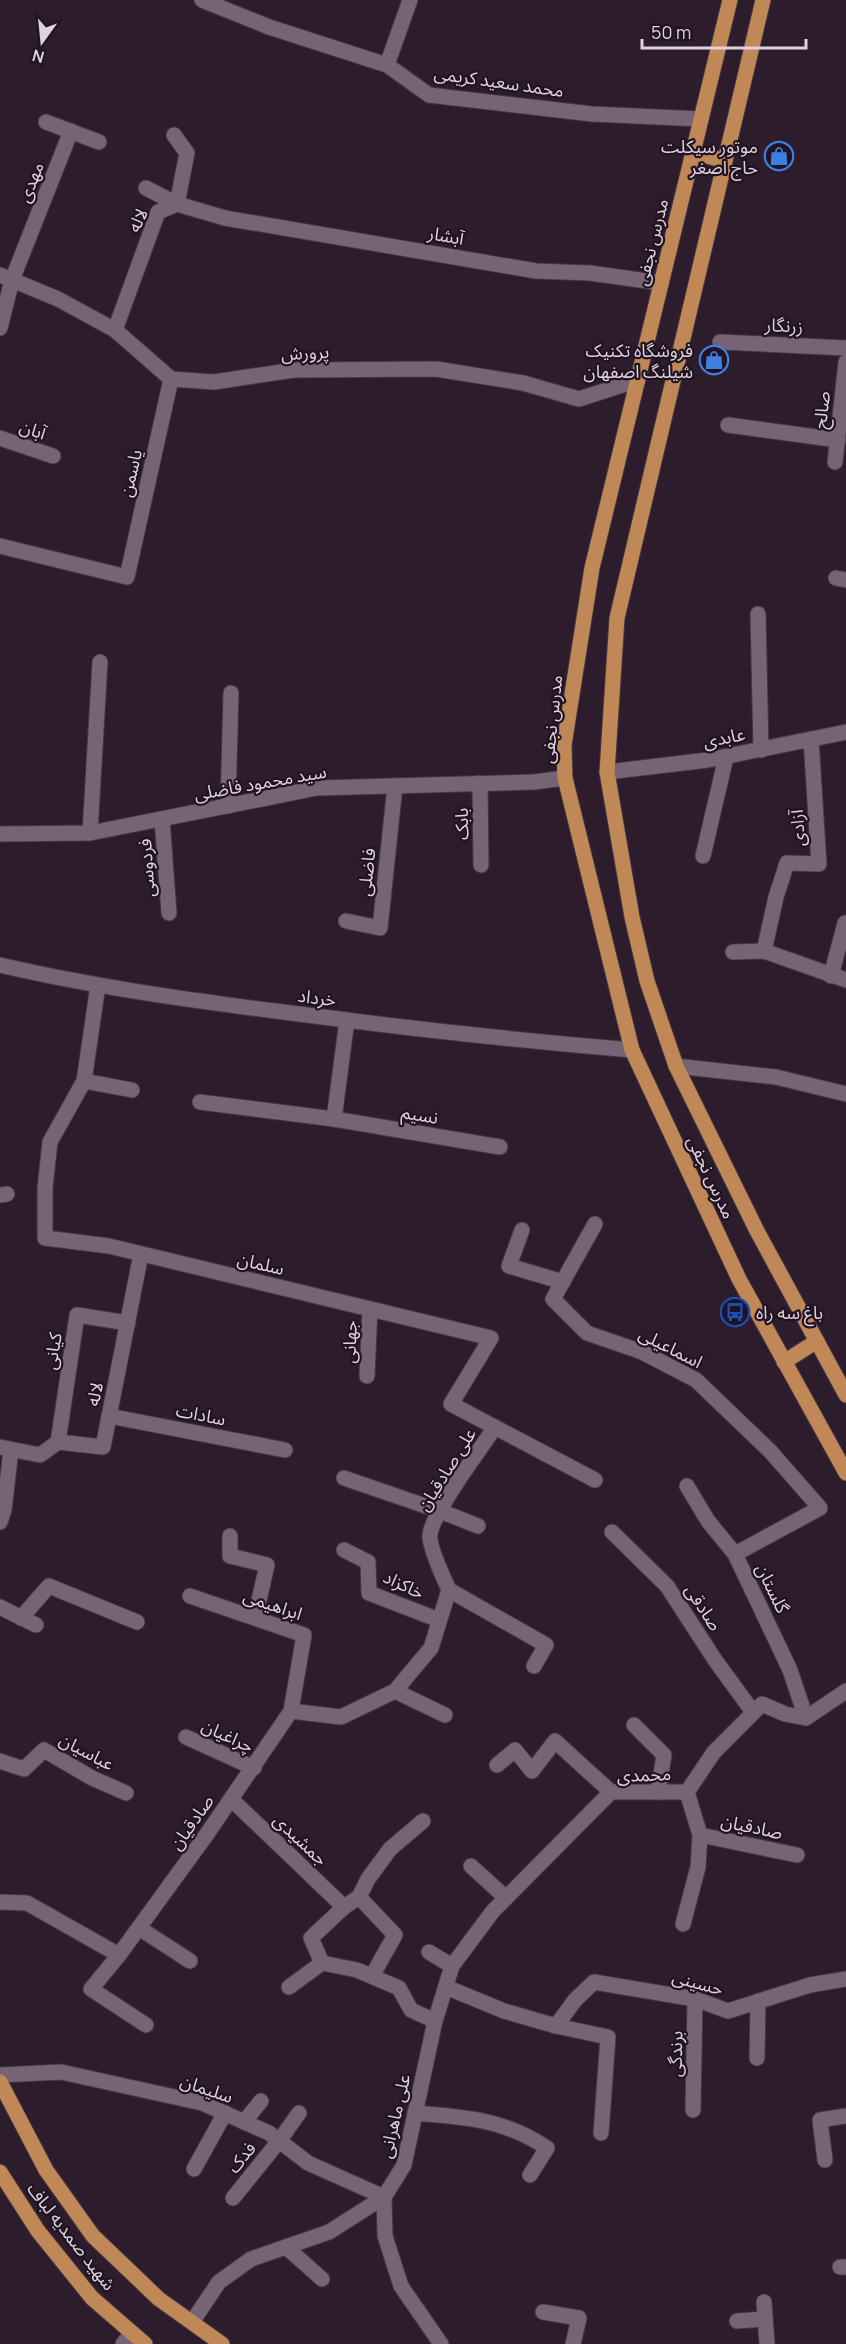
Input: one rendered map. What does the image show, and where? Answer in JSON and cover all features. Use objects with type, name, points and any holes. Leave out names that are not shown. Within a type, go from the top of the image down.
[{"type":"main road","name":"مدرس نجفی","points":[[730,0],[592,568],[564,745],[565,778],[632,1050],[739,1279],[846,1473]]},
{"type":"main road","name":"مدرس نجفی","points":[[763,0],[617,618],[607,772],[632,917],[647,981],[676,1066],[757,1231],[846,1395]]},
{"type":"main road","points":[[693,152],[725,161]]},
{"type":"main road","points":[[784,1362],[817,1341]]},
{"type":"main road","name":"شهید صمدیه لباف","points":[[0,2082],[46,2170],[93,2236],[159,2299],[222,2344]]},
{"type":"main road","name":"شهید صمدیه لباف","points":[[0,2172],[38,2230],[92,2298],[128,2338],[145,2344]]},
{"type":"street","name":"محمد سعید کریمی","points":[[202,0],[236,6],[269,27],[387,65],[429,94],[592,114],[701,119]]},
{"type":"street","points":[[387,65],[410,0]]},
{"type":"street","points":[[46,122],[99,142]]},
{"type":"street","name":"مهدی","points":[[0,328],[6,277],[71,131]]},
{"type":"street","name":"لاله","points":[[115,330],[158,212],[177,204],[187,153],[174,135]]},
{"type":"street","name":"آبشار","points":[[146,188],[177,204],[225,218],[536,270],[590,273],[661,283]]},
{"type":"street","points":[[6,277],[58,299],[115,330],[171,379]]},
{"type":"street","name":"زرنگار","points":[[720,342],[846,348]]},
{"type":"street","name":"صالح","points":[[835,462],[846,362]]},
{"type":"street","name":"پرورش","points":[[171,379],[214,382],[294,370],[436,369],[522,383],[579,399],[638,380]]},
{"type":"street","name":"یاسمن","points":[[0,546],[127,577],[171,379]]},
{"type":"street","points":[[728,425],[838,440]]},
{"type":"street","name":"آبان","points":[[0,438],[53,456]]},
{"type":"street","points":[[758,614],[761,750]]},
{"type":"street","points":[[90,833],[100,662]]},
{"type":"street","points":[[228,806],[231,693]]},
{"type":"street","name":"عابدی","points":[[607,772],[726,757],[846,732]]},
{"type":"street","name":"آزادی","points":[[764,951],[776,897],[788,863],[819,864],[811,739]]},
{"type":"street","points":[[703,856],[726,757]]},
{"type":"street","name":"سید محمود فاضلی","points":[[0,834],[90,833],[317,788],[534,782],[565,778]]},
{"type":"street","name":"بابک","points":[[480,783],[481,865]]},
{"type":"street","name":"فاضلی","points":[[346,921],[380,928],[395,786]]},
{"type":"street","name":"فردوسی","points":[[162,819],[169,914]]},
{"type":"street","points":[[831,976],[844,923]]},
{"type":"street","points":[[733,952],[764,951],[846,980]]},
{"type":"street","name":"خرداد","points":[[0,965],[99,985],[230,1006],[488,1037],[632,1050]]},
{"type":"street","name":"سلمان","points":[[99,985],[84,1082],[50,1142],[45,1188],[45,1238],[110,1246],[490,1338],[451,1404],[596,1480]]},
{"type":"street","points":[[334,1119],[347,1020]]},
{"type":"street","points":[[676,1066],[776,1077],[846,1094]]},
{"type":"street","points":[[84,1082],[132,1090]]},
{"type":"street","name":"نسیم","points":[[200,1102],[334,1119],[500,1147]]},
{"type":"street","name":"اسماعیلی","points":[[595,1224],[553,1299],[587,1333],[642,1352],[696,1380],[770,1451],[820,1508],[735,1554]]},
{"type":"street","points":[[522,1230],[509,1266],[563,1282]]},
{"type":"street","name":"لاله","points":[[58,1442],[103,1447],[141,1254]]},
{"type":"street","name":"جهانی","points":[[368,1376],[370,1309]]},
{"type":"street","name":"کیانی","points":[[58,1442],[77,1316],[128,1323]]},
{"type":"street","name":"سادات","points":[[109,1416],[285,1450]]},
{"type":"street","name":"علی صادقیان","points":[[449,1590],[437,1563],[430,1535],[440,1511],[495,1427]]},
{"type":"street","points":[[0,1522],[4,1510],[5,1448],[40,1455],[58,1442]]},
{"type":"street","points":[[344,1478],[478,1526]]},
{"type":"street","name":"گلستان","points":[[687,1486],[708,1521],[735,1554],[790,1670],[806,1718]]},
{"type":"street","name":"صادقی","points":[[612,1532],[667,1586],[715,1660],[753,1712]]},
{"type":"street","points":[[230,1536],[230,1556],[267,1565],[255,1618]]},
{"type":"street","name":"خاکزاد","points":[[344,1550],[368,1562],[369,1593],[439,1620]]},
{"type":"street","points":[[21,1618],[49,1586],[137,1622]]},
{"type":"street","points":[[291,1711],[341,1717],[395,1691],[431,1648],[449,1590],[546,1645],[534,1666]]},
{"type":"street","name":"ابراهیمی","points":[[190,1596],[304,1635],[291,1711]]},
{"type":"street","points":[[0,1607],[36,1625]]},
{"type":"street","points":[[395,1691],[445,1716]]},
{"type":"street","points":[[753,1712],[762,1704],[786,1714],[806,1718],[846,1691]]},
{"type":"street","name":"صادقیان","points":[[147,2025],[91,1989],[139,1928],[254,1768],[264,1747],[291,1711]]},
{"type":"street","name":"محمدی","points":[[446,1987],[452,1966],[493,1911],[612,1792],[687,1792],[714,1752],[753,1712]]},
{"type":"street","points":[[634,1725],[664,1755],[658,1792]]},
{"type":"street","name":"چراغیان","points":[[186,1737],[254,1768]]},
{"type":"street","points":[[497,1765],[515,1750],[532,1771],[555,1741],[612,1792]]},
{"type":"street","name":"عباسیان","points":[[0,1761],[24,1769],[44,1750],[92,1778],[126,1793]]},
{"type":"street","points":[[683,1924],[698,1867],[700,1835],[687,1792]]},
{"type":"street","name":"جمشیدی","points":[[231,1799],[344,1907]]},
{"type":"street","points":[[322,1963],[311,1938],[344,1907],[359,1897],[368,1879],[390,1849],[423,1821]]},
{"type":"street","name":"صادقیان","points":[[700,1835],[797,1855]]},
{"type":"street","points":[[471,1866],[506,1898]]},
{"type":"street","points":[[359,1897],[395,1935],[372,1976]]},
{"type":"street","points":[[0,1902],[27,1903],[119,1955]]},
{"type":"street","points":[[139,1928],[190,1960]]},
{"type":"street","points":[[429,1952],[452,1966]]},
{"type":"street","points":[[289,1987],[322,1963],[357,1970],[399,1988],[411,2010],[435,2021]]},
{"type":"street","name":"حسینی","points":[[556,2026],[576,2000],[594,1982],[695,1999],[728,2011],[810,1985],[846,1979]]},
{"type":"street","points":[[446,1987],[504,2011],[556,2026],[608,2037],[601,2133]]},
{"type":"street","name":"علی ماهرانی","points":[[192,2322],[219,2282],[251,2259],[329,2232],[384,2197],[404,2165],[435,2021],[446,1987]]},
{"type":"street","name":"برندگی","points":[[693,2110],[695,1999]]},
{"type":"street","points":[[758,2001],[758,2058]]},
{"type":"street","name":"سلیمان","points":[[0,2075],[62,2072],[202,2103],[269,2133],[308,2163],[384,2197]]},
{"type":"street","points":[[244,2122],[261,2101]]},
{"type":"street","name":"فدک","points":[[233,2198],[279,2141],[298,2112]]},
{"type":"street","points":[[415,2113],[476,2118],[526,2134],[547,2148],[530,2175]]},
{"type":"street","points":[[194,2169],[225,2114]]},
{"type":"street","points":[[825,2160],[820,2120],[846,2116]]},
{"type":"street","points":[[384,2197],[385,2236],[401,2286],[441,2344]]},
{"type":"street","points":[[286,2247],[322,2279]]},
{"type":"street","points":[[764,2302],[767,2344]]},
{"type":"street","points":[[543,2312],[579,2318],[573,2344]]},
{"type":"street","points":[[737,2321],[765,2319]]},
{"type":"place","name":"موتور سیکلت حاج اصغر","points":[[779,156]]},
{"type":"place","name":"فروشگاه تکنیک شیلنگ اصفهان","points":[[714,360]]},
{"type":"place","name":"باغ سه راه","points":[[735,1312]]}]
